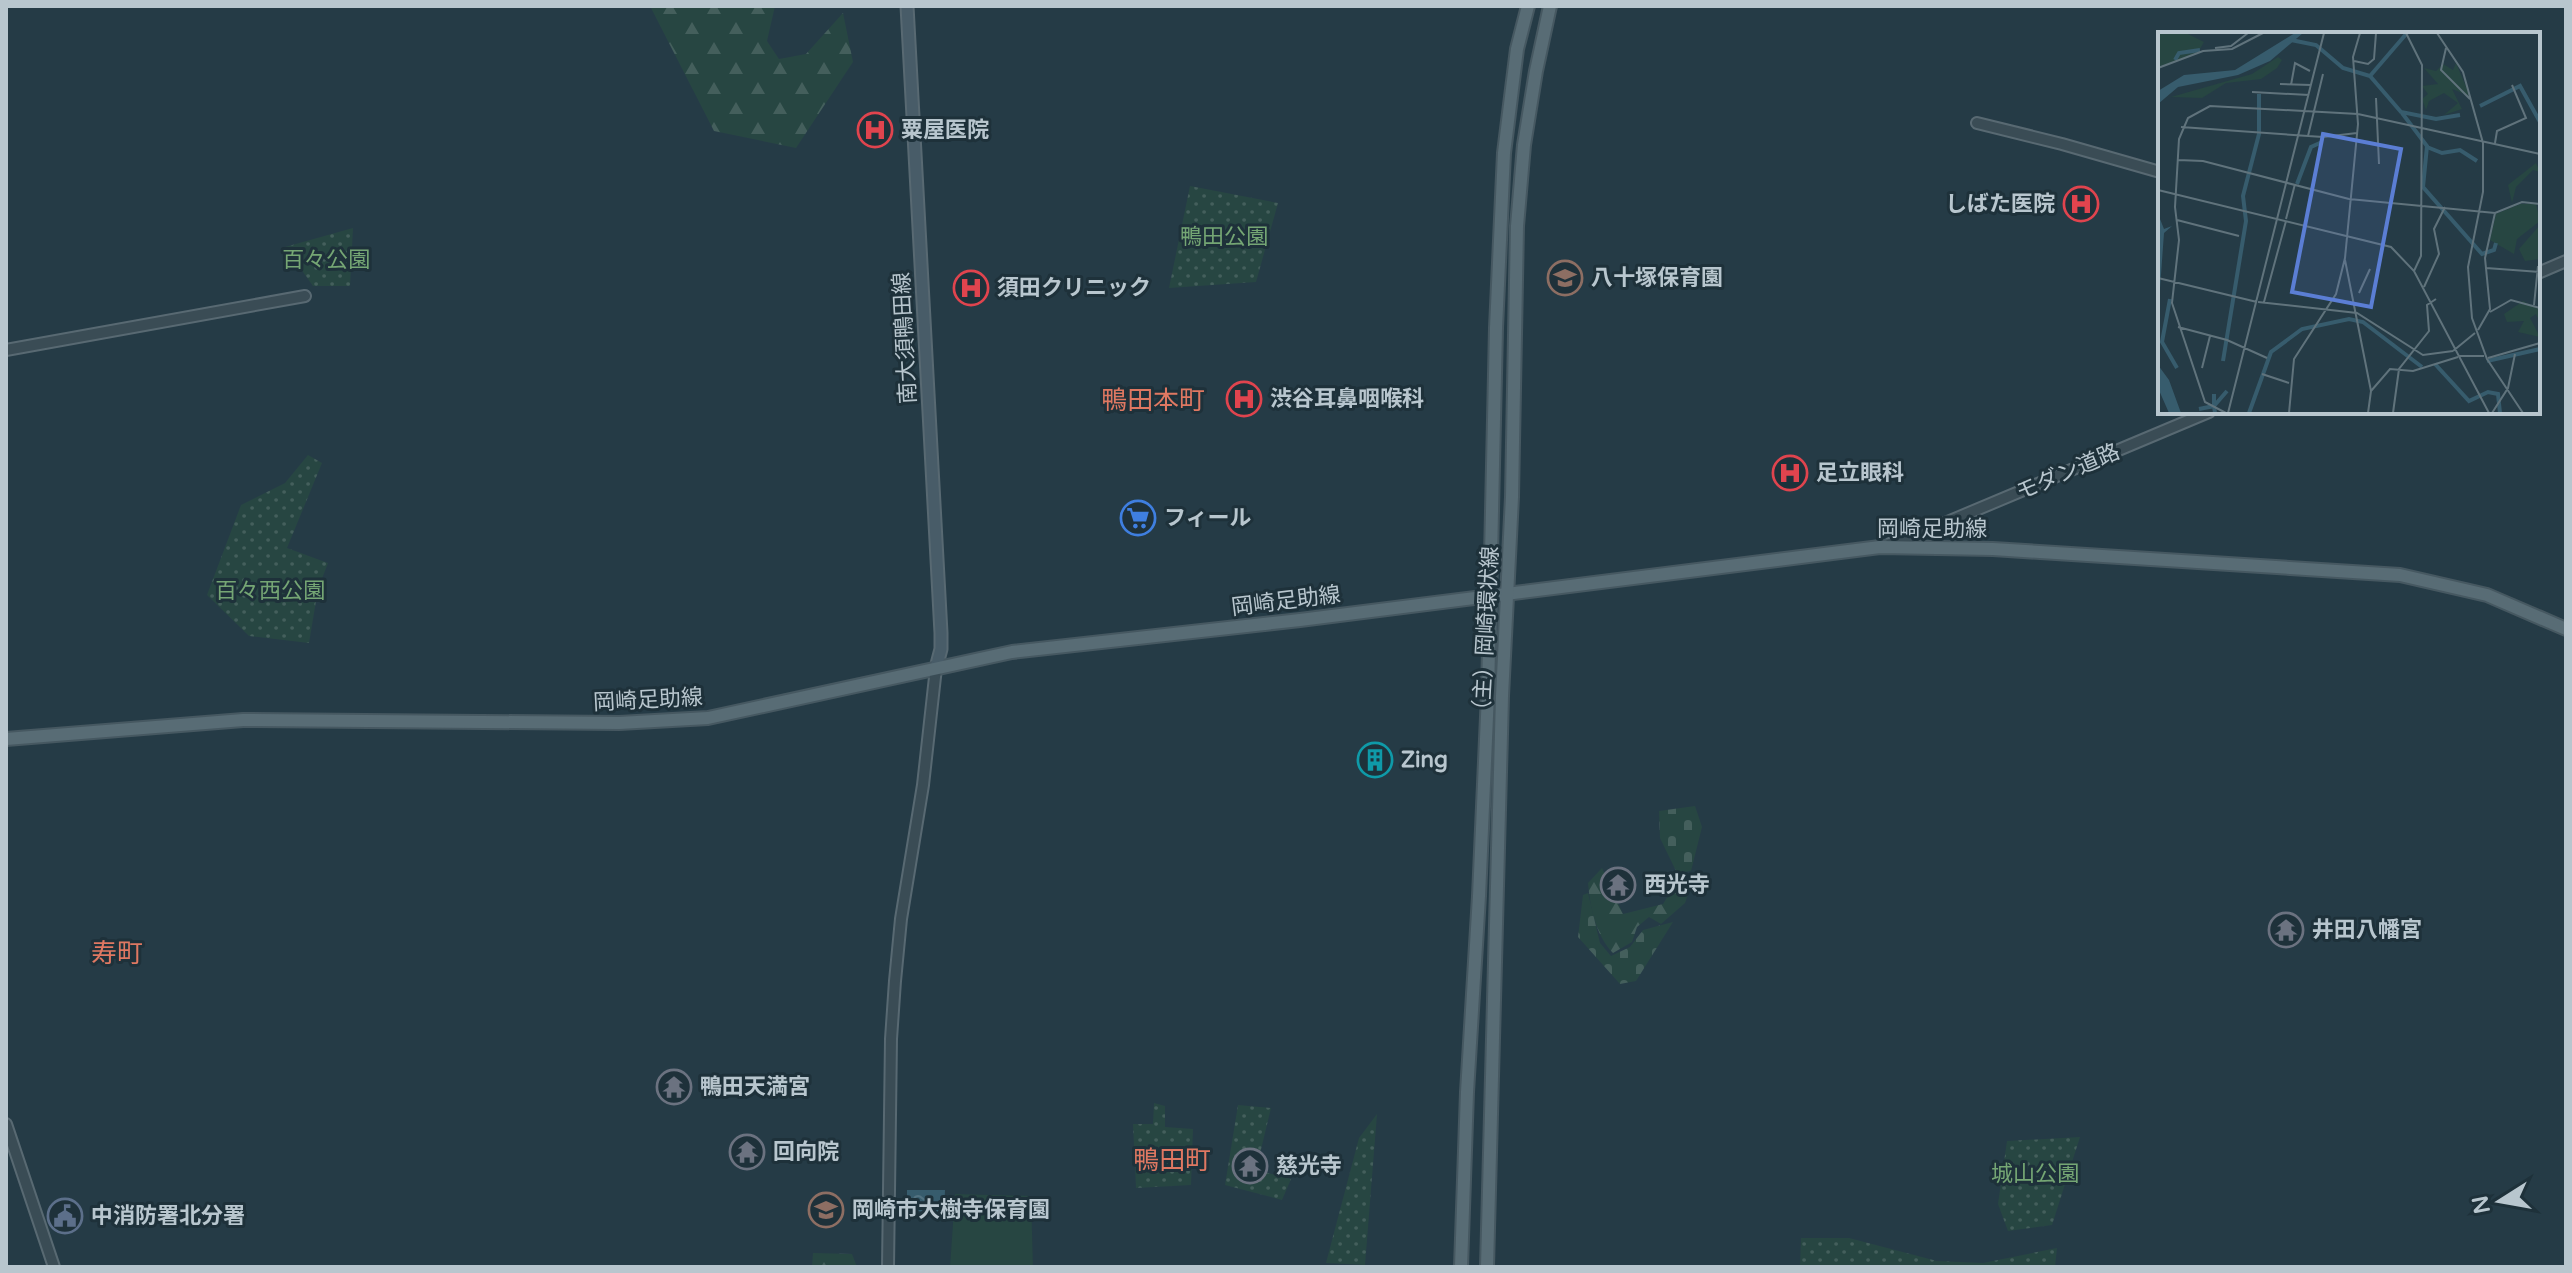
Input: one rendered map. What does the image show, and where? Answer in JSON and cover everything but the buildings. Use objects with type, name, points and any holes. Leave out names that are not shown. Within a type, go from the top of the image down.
[{"type":"main road","name":"南大須鴨田線","points":[[907,6],[941,633],[936,668]]},
{"type":"main road","name":"（主）岡崎環状線","points":[[1461,1267],[1488,694],[1496,328],[1504,153],[1517,49],[1528,6]]},
{"type":"main road","name":"（主）岡崎環状線","points":[[1487,1267],[1502,696],[1514,451],[1517,226],[1524,145],[1550,6]]},
{"type":"main road","name":"岡崎足助線","points":[[6,739],[243,720],[619,723],[708,718],[1012,652],[1300,620],[1880,547],[1993,549],[2400,575],[2487,595],[2566,629]]},
{"type":"street","points":[[1977,123],[2158,171]]},
{"type":"street","points":[[2540,272],[2566,261]]},
{"type":"street","points":[[6,350],[305,296]]},
{"type":"street","name":"モダン道路","points":[[1880,547],[1917,535],[2204,414]]},
{"type":"street","points":[[888,1267],[891,1039],[895,981],[936,668]]},
{"type":"street","points":[[6,1124],[54,1267]]},
{"type":"green space","points":[[650,6],[775,6],[767,41],[779,59],[806,54],[843,13],[853,62],[796,148],[714,131]]},
{"type":"green space","name":"鴨田公園","points":[[1190,186],[1278,203],[1256,282],[1169,288]]},
{"type":"green space","name":"百々公園","points":[[353,228],[350,286],[313,286],[285,247]]},
{"type":"green space","name":"百々西公園","points":[[308,455],[322,463],[287,548],[328,563],[318,589],[309,643],[249,636],[207,595],[241,505],[285,483]]},
{"type":"green space","points":[[1695,806],[1702,827],[1691,871],[1677,873],[1660,838],[1659,811]]},
{"type":"green space","points":[[1602,868],[1623,914],[1663,904],[1679,878],[1694,877],[1685,903],[1661,924],[1649,917],[1637,927],[1632,942],[1613,953],[1598,930],[1589,892],[1588,883]]},
{"type":"green space","points":[[1588,893],[1600,943],[1611,956],[1630,947],[1643,930],[1673,922],[1636,981],[1620,984],[1578,937],[1583,895]]},
{"type":"green space","points":[[1154,1103],[1165,1106],[1165,1127],[1193,1129],[1191,1185],[1136,1188],[1133,1124],[1153,1124]]},
{"type":"green space","points":[[1238,1105],[1271,1108],[1256,1170],[1291,1179],[1282,1200],[1225,1185]]},
{"type":"green space","points":[[1377,1114],[1365,1265],[1326,1263],[1359,1138]]},
{"type":"green space","name":"城山公園","points":[[2080,1137],[2052,1225],[2008,1231],[1998,1204],[2007,1141]]},
{"type":"green space","points":[[955,1194],[1031,1196],[1033,1267],[950,1267]]},
{"type":"green space","points":[[1801,1238],[1849,1238],[1937,1261],[1983,1263],[2057,1248],[2055,1267],[1800,1267]]},
{"type":"green space","points":[[813,1253],[852,1254],[857,1267],[812,1267]]},
{"type":"water","points":[[907,1190],[945,1190],[944,1212],[907,1211]]},
{"type":"place","name":"粟屋医院","points":[[875,130]]},
{"type":"place","name":"しばた医院","points":[[2081,204]]},
{"type":"place","name":"八十塚保育園","points":[[1565,278]]},
{"type":"place","name":"須田クリニック","points":[[971,288]]},
{"type":"place","name":"渋谷耳鼻咽喉科","points":[[1244,399]]},
{"type":"place","name":"足立眼科","points":[[1790,473]]},
{"type":"place","name":"フィール","points":[[1138,518]]},
{"type":"place","name":"Zing","points":[[1375,760]]},
{"type":"place","name":"西光寺","points":[[1618,885]]},
{"type":"place","name":"井田八幡宮","points":[[2286,930]]},
{"type":"place","name":"鴨田天満宮","points":[[674,1087]]},
{"type":"place","name":"回向院","points":[[747,1152]]},
{"type":"place","name":"慈光寺","points":[[1250,1166]]},
{"type":"place","name":"岡崎市大樹寺保育園","points":[[826,1210]]},
{"type":"place","name":"中消防署北分署","points":[[65,1216]]},
{"type":"district","name":"鴨田本町","points":[[1153,400]]},
{"type":"district","name":"寿町","points":[[117,953]]},
{"type":"district","name":"鴨田町","points":[[1172,1160]]}]
